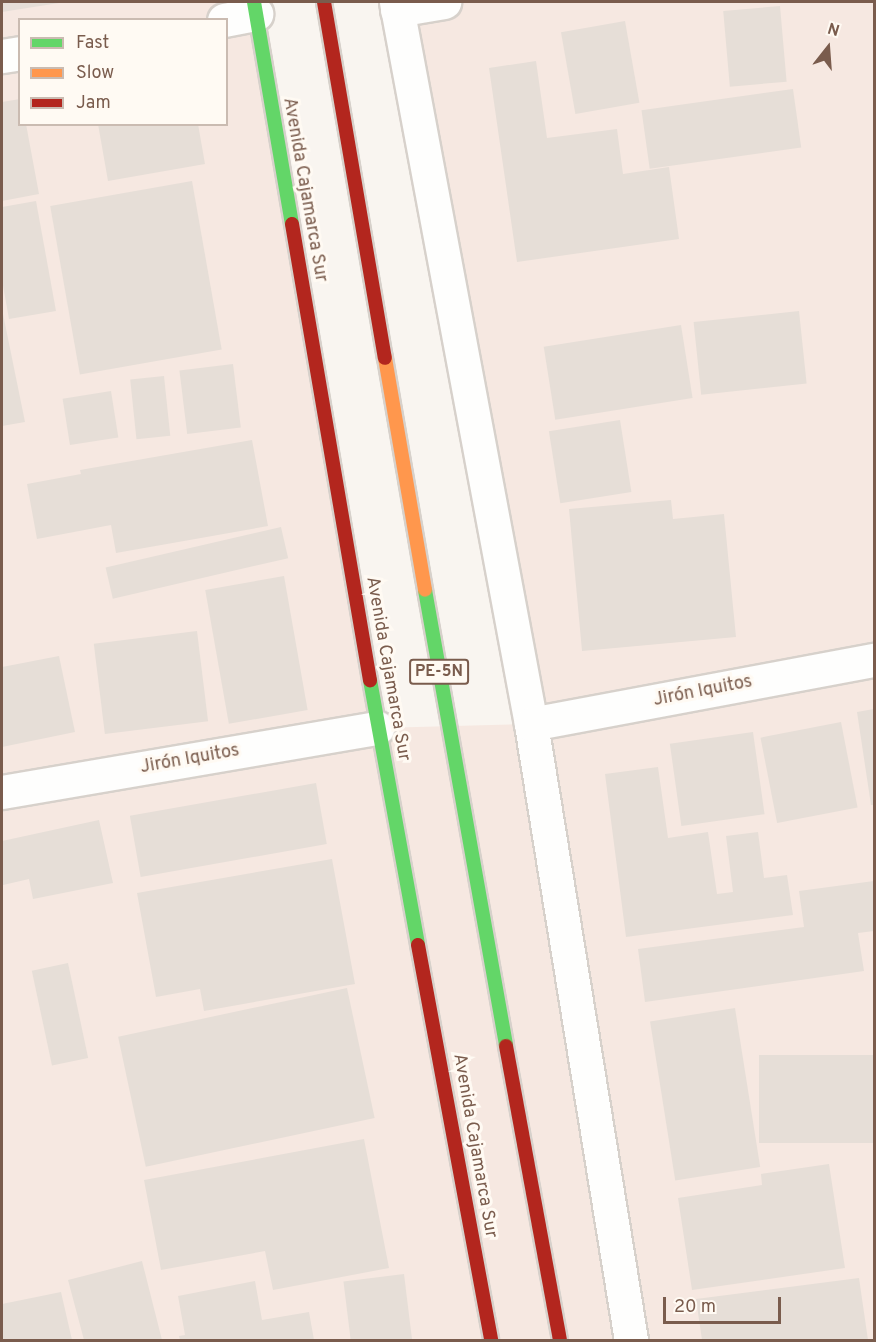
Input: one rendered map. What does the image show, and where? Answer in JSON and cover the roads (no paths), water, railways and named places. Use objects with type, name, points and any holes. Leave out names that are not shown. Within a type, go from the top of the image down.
[{"type":"main road","name":"PE-5N","points":[[324,2],[448,727],[560,1341]]},
{"type":"main road","name":"Avenida Cajamarca Sur","points":[[255,8],[378,728],[491,1341]]},
{"type":"street","points":[[444,2],[397,6],[531,724],[630,1341]]},
{"type":"street","points":[[228,18],[255,8]]},
{"type":"street","points":[[2,56],[18,53]]},
{"type":"street","name":"Jirón Iquitos","points":[[531,724],[874,660]]},
{"type":"street","name":"Jirón Iquitos","points":[[2,792],[378,728]]}]
